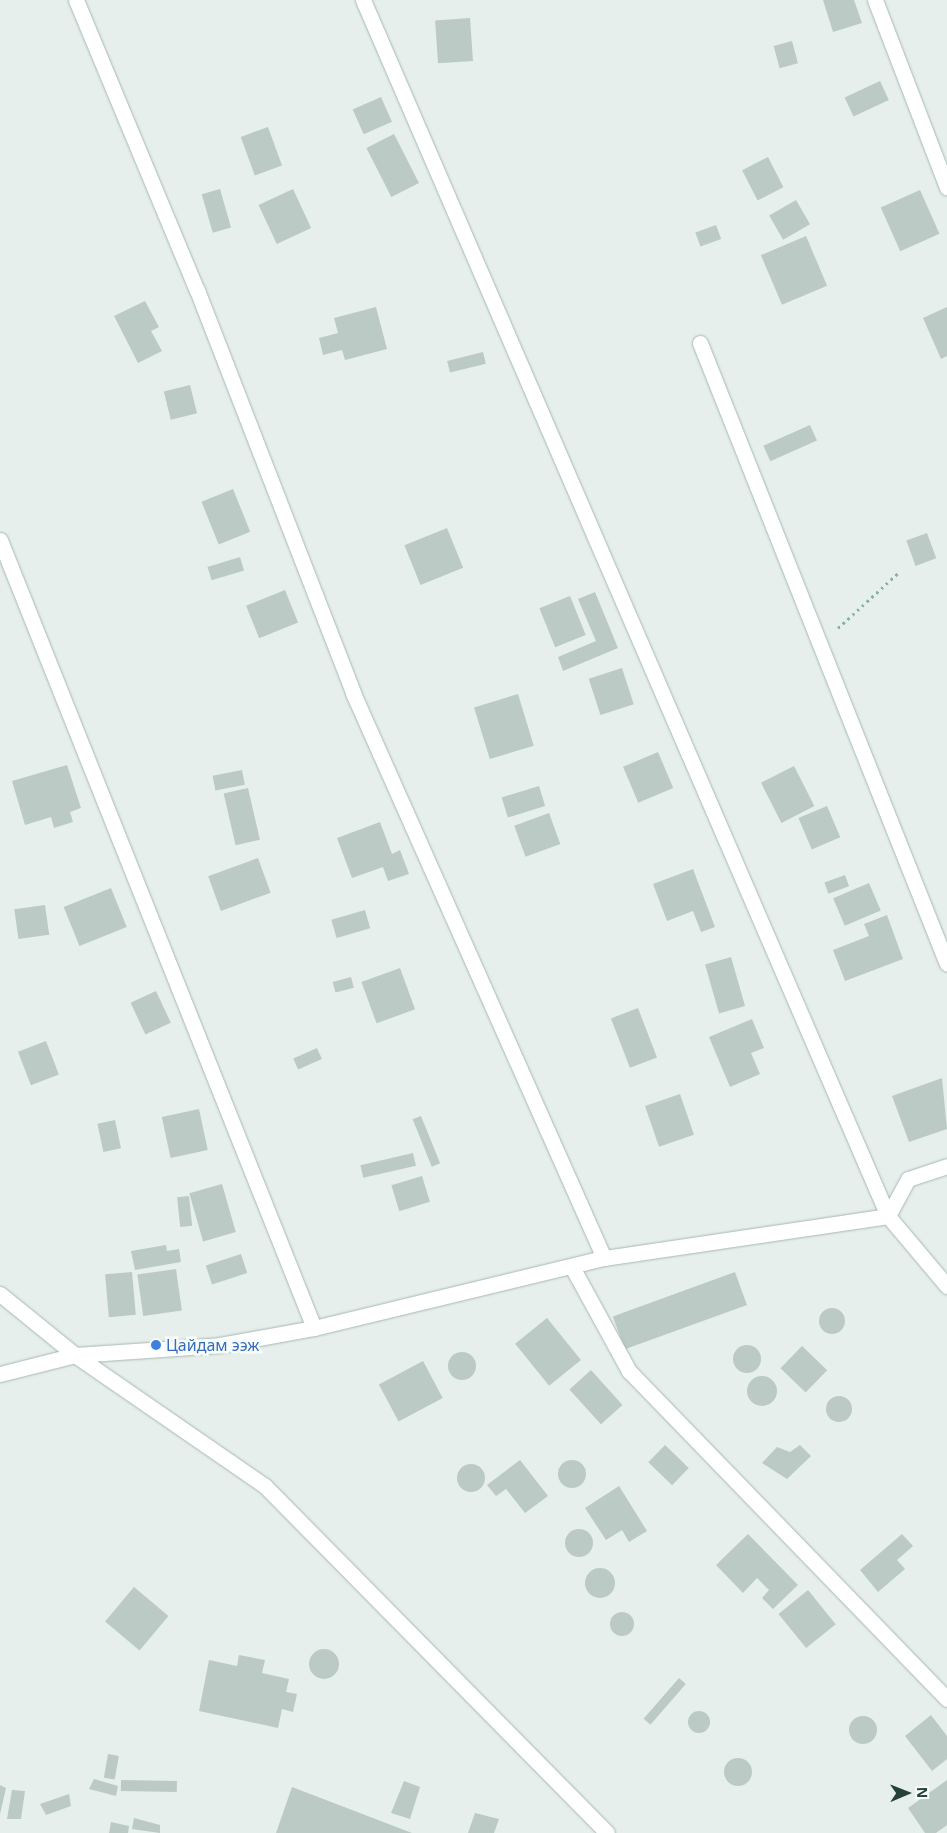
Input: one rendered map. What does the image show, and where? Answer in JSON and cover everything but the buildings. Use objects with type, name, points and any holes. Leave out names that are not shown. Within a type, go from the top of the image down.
[{"type":"street","points":[[76,0],[197,290],[353,693],[604,1258]]},
{"type":"street","points":[[363,0],[551,426],[888,1216],[947,1286]]},
{"type":"street","points":[[875,0],[947,188]]},
{"type":"street","points":[[700,343],[947,964]]},
{"type":"street","points":[[0,540],[314,1328]]},
{"type":"street","points":[[888,1216],[908,1179],[947,1166]]},
{"type":"street","points":[[0,1374],[75,1355],[220,1345],[314,1328],[572,1268],[604,1258],[888,1216]]},
{"type":"street","points":[[572,1268],[629,1371],[947,1699]]},
{"type":"street","points":[[0,1294],[75,1355],[265,1486],[607,1833]]},
{"type":"path","points":[[819,642],[898,573]]},
{"type":"place","name":"Цайдам ээж","points":[[156,1345]]}]
